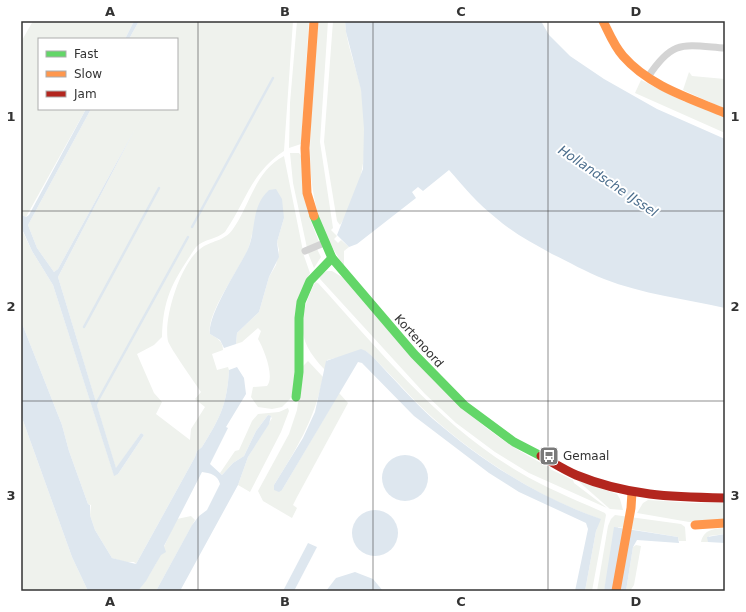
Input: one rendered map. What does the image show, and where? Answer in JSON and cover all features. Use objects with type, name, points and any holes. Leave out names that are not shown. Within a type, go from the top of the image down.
[{"type":"street","name":"Kortenoord","points":[[314,21],[305,148],[307,193],[313,213],[332,258],[414,354],[464,405],[514,442],[576,475],[632,492],[666,497],[725,498]]},
{"type":"street","points":[[603,21],[623,55],[635,68],[648,77],[678,93],[725,113]]},
{"type":"street","points":[[648,77],[661,58],[672,50],[690,46],[725,48]]},
{"type":"street","points":[[306,251],[324,242]]},
{"type":"street","points":[[296,397],[299,372],[299,318],[301,302],[310,281],[332,258]]},
{"type":"street","points":[[616,591],[631,508],[632,492]]},
{"type":"street","points":[[695,525],[725,523]]},
{"type":"shaded area","points":[[33,21],[134,21],[126,38],[38,38],[38,110],[85,110],[26,217],[22,215],[21,211],[21,42]]},
{"type":"shaded area","points":[[139,21],[293,21],[284,151],[256,178],[225,232],[199,244],[196,247],[176,279],[167,299],[162,337],[154,345],[137,354],[154,393],[162,402],[156,414],[190,440],[191,429],[205,407],[195,399],[201,392],[168,341],[168,319],[175,292],[186,266],[193,256],[204,246],[222,239],[233,229],[266,170],[274,162],[284,156],[304,256],[310,273],[307,279],[297,348],[293,392],[290,399],[282,407],[272,409],[258,407],[251,397],[253,387],[267,386],[270,376],[266,356],[258,339],[261,331],[258,328],[242,342],[236,344],[237,333],[259,312],[269,277],[276,265],[279,250],[277,242],[284,218],[252,234],[244,258],[224,292],[210,325],[210,334],[219,340],[223,347],[223,350],[212,354],[217,370],[228,367],[229,370],[222,411],[202,447],[197,451],[136,564],[134,562],[125,562],[112,558],[95,530],[90,515],[91,505],[88,504],[69,451],[62,425],[21,321],[21,228],[32,251],[53,285],[114,475],[118,474],[144,435],[141,433],[116,469],[58,277],[135,129],[58,269],[54,272],[37,248],[28,225],[90,110],[178,110],[178,38],[130,38]]},
{"type":"shaded area","points":[[297,21],[309,21],[301,144],[289,148],[290,103]]},
{"type":"shaded area","points":[[318,21],[328,21],[320,142],[333,228],[331,230],[337,236],[334,239],[338,243],[341,240],[349,247],[344,251],[344,266],[323,227],[313,189],[310,149]]},
{"type":"shaded area","points":[[333,21],[345,21],[349,47],[361,89],[365,123],[364,159],[361,177],[349,210],[340,225],[337,221],[324,142]]},
{"type":"shaded area","points":[[689,72],[692,76],[725,79],[725,109],[683,90]]},
{"type":"shaded area","points":[[641,80],[685,102],[690,102],[725,117],[725,133],[635,93]]},
{"type":"shaded area","points":[[290,153],[299,153],[301,156],[310,219],[319,242],[307,248],[293,183]]},
{"type":"shaded area","points":[[317,249],[321,257],[314,268],[308,253]]},
{"type":"shaded area","points":[[327,271],[332,271],[342,277],[437,384],[490,431],[519,451],[573,480],[574,483],[607,508],[529,473],[495,452],[456,423],[425,394],[320,279],[319,276]]},
{"type":"shaded area","points":[[315,282],[318,283],[412,385],[463,432],[490,453],[529,478],[605,513],[606,515],[592,591],[585,591],[596,531],[600,519],[533,489],[470,449],[424,410],[366,351],[327,360],[325,370],[308,348],[302,328],[305,307]]},
{"type":"shaded area","points":[[308,361],[323,377],[320,392],[304,434],[274,485],[282,490],[339,393],[348,403],[293,505],[297,508],[292,518],[263,501],[258,491],[289,434],[297,410],[303,366]]},
{"type":"shaded area","points":[[288,408],[289,411],[281,432],[250,492],[238,485],[248,457],[272,418],[268,415],[256,431],[244,456],[233,463],[222,475],[220,473],[235,451],[239,450],[252,421],[258,414],[279,412]]},
{"type":"shaded area","points":[[21,415],[72,557],[88,591],[22,591]]},
{"type":"shaded area","points":[[577,480],[617,494],[623,510],[610,509]]},
{"type":"shaded area","points":[[648,500],[695,503],[725,502],[725,520],[689,522],[637,513],[643,503]]},
{"type":"shaded area","points":[[615,515],[681,524],[685,527],[686,541],[679,541],[678,537],[618,527],[604,591],[597,591],[608,526],[611,519]]},
{"type":"shaded area","points":[[191,516],[195,520],[156,591],[138,591],[155,565],[177,519]]},
{"type":"shaded area","points":[[725,528],[725,534],[709,536],[708,542],[701,542],[704,534],[710,530]]},
{"type":"shaded area","points":[[636,545],[641,546],[634,585],[630,591],[626,591],[633,547]]},
{"type":"water","points":[[134,21],[139,21],[130,38],[126,38]]},
{"type":"water","name":"Hollandsche IJssel","points":[[345,21],[541,21],[549,35],[570,56],[604,79],[657,109],[725,139],[725,308],[633,289],[604,279],[552,254],[523,238],[502,223],[471,195],[449,170],[423,191],[418,187],[412,192],[416,198],[357,244],[349,247],[337,235],[363,169],[364,129],[361,90],[346,32]]},
{"type":"water","points":[[85,110],[90,110],[28,225],[37,248],[54,272],[58,269],[135,129],[58,277],[116,468],[141,433],[144,435],[118,474],[114,476],[53,285],[32,251],[22,229],[21,211],[22,215],[26,217],[29,215]]},
{"type":"water","points":[[276,189],[282,199],[284,218],[277,242],[279,257],[269,277],[259,312],[237,333],[236,344],[224,348],[220,340],[210,334],[210,326],[213,316],[224,292],[247,251],[259,204],[269,190]]},
{"type":"water","points":[[21,321],[62,425],[69,451],[88,504],[90,505],[90,515],[95,530],[112,558],[136,564],[197,451],[202,447],[214,428],[222,411],[229,370],[237,367],[244,378],[246,394],[226,427],[228,428],[210,464],[222,475],[233,463],[244,456],[256,431],[268,415],[271,416],[269,424],[248,457],[238,485],[180,591],[156,591],[192,525],[199,516],[207,510],[220,484],[219,481],[213,475],[202,472],[164,546],[166,552],[161,555],[146,581],[138,591],[88,591],[72,557],[21,415]]},
{"type":"water","points":[[361,349],[373,357],[410,397],[433,419],[491,464],[555,500],[601,519],[596,531],[585,591],[575,591],[588,529],[586,523],[519,492],[489,473],[414,416],[362,363],[358,362],[282,490],[279,492],[274,490],[274,485],[303,438],[315,412],[326,361]]},
{"type":"water","points":[[410,455],[422,461],[427,469],[427,487],[422,495],[414,500],[400,501],[388,495],[383,487],[382,473],[388,461],[396,456]]},
{"type":"water","points":[[380,510],[392,516],[397,524],[397,542],[392,550],[384,555],[370,556],[358,550],[353,542],[352,528],[358,516],[366,511]]},
{"type":"water","points":[[614,527],[678,537],[679,543],[637,540],[633,547],[626,591],[604,591]]},
{"type":"water","points":[[725,534],[725,543],[708,542],[707,537]]},
{"type":"water","points":[[308,543],[317,547],[294,591],[283,591]]},
{"type":"water","points":[[355,572],[373,579],[383,591],[326,591],[336,578]]},
{"type":"waterway","points":[[192,227],[273,78]]},
{"type":"waterway","points":[[84,327],[159,188]]},
{"type":"waterway","points":[[96,404],[188,237]]},
{"type":"traffic: fast","points":[[314,216],[332,258],[414,354],[464,405],[514,442],[541,456]]},
{"type":"traffic: fast","points":[[296,397],[299,372],[299,318],[301,302],[310,281],[332,258]]},
{"type":"traffic: slow","points":[[314,21],[305,148],[307,193],[314,216]]},
{"type":"traffic: slow","points":[[603,21],[620,52],[633,66],[657,83],[670,90],[725,113]]},
{"type":"traffic: slow","points":[[616,591],[631,508],[632,492]]},
{"type":"traffic: slow","points":[[695,525],[725,523]]},
{"type":"traffic: jam","points":[[541,456],[576,475],[613,487],[668,496],[725,498]]},
{"type":"place","name":"Gemaal","points":[[549,456]]}]
